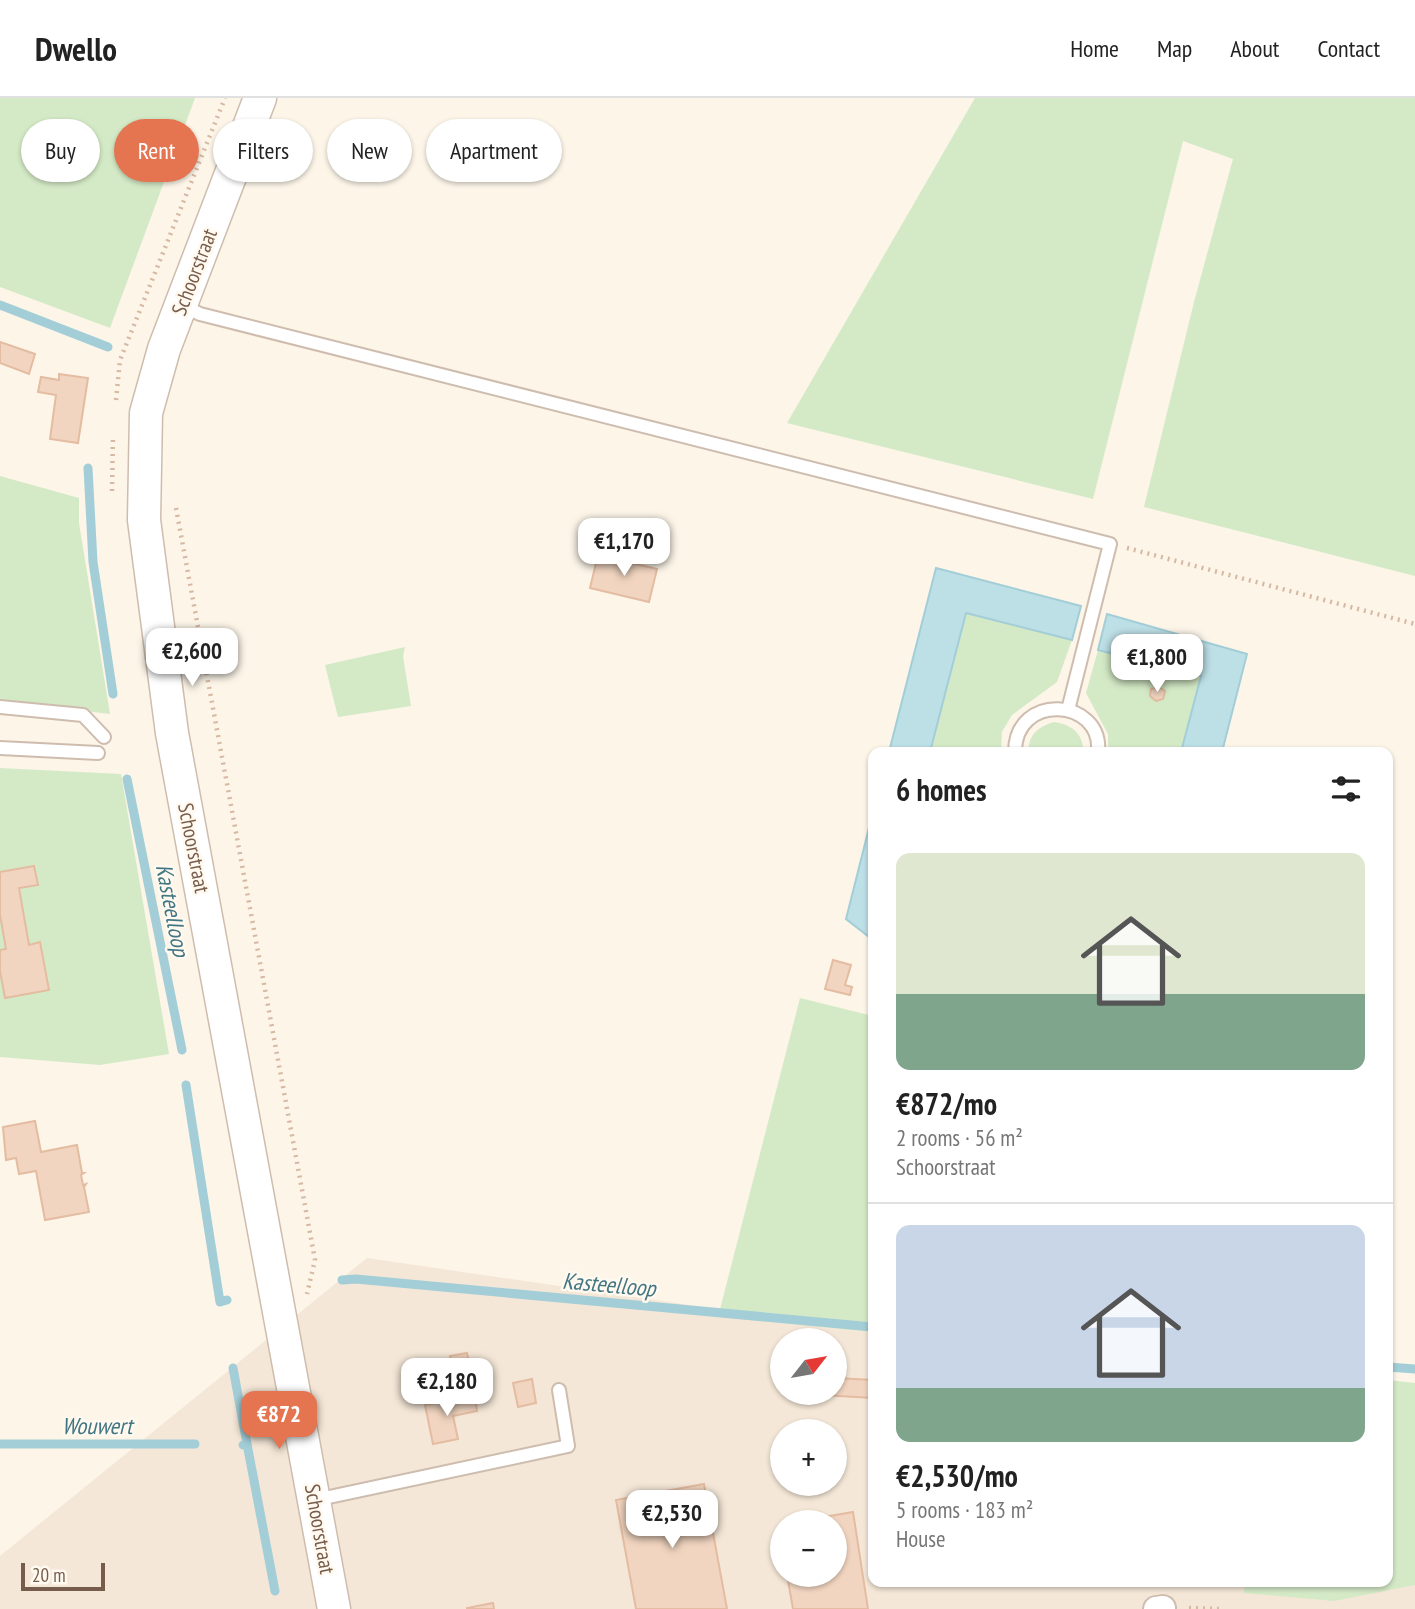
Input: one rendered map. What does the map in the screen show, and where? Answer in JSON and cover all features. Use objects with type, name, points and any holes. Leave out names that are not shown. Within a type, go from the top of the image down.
[{"type":"street","name":"Schoorstraat","points":[[260,98],[181,305],[146,413],[144,520],[172,733],[334,1609]]},
{"type":"lane","points":[[181,305],[200,314],[1110,544],[1068,710]]},
{"type":"lane","points":[[0,708],[83,715],[104,737]]},
{"type":"lane","points":[[1015,747],[1016,736],[1032,715],[1055,708],[1068,710],[1088,723],[1095,733],[1097,747]]},
{"type":"lane","points":[[0,748],[98,753]]},
{"type":"lane","points":[[315,1500],[568,1447],[559,1390]]},
{"type":"path","name":"Schoorstraat","points":[[145,296],[225,98]]},
{"type":"path","points":[[175,506],[315,1260],[311,1280]]},
{"type":"path","points":[[1110,544],[1415,624]]},
{"type":"path","points":[[1160,1608],[1221,1609]]},
{"type":"shaded area","points":[[367,1258],[846,1328],[770,1328],[770,1405],[847,1405],[847,1328],[868,1331],[868,1587],[1393,1587],[1393,1551],[1415,1412],[1415,1609],[0,1609],[0,1556]]},
{"type":"green space","points":[[0,98],[195,98],[187,119],[114,119],[114,182],[164,182],[110,328],[0,287]]},
{"type":"green space","points":[[975,98],[1415,98],[1415,576],[1144,507],[1194,302],[1233,159],[1183,141],[1093,499],[787,423]]},
{"type":"green space","points":[[0,476],[79,498],[79,523],[110,714],[0,701]]},
{"type":"green space","points":[[966,613],[1072,640],[1057,682],[1012,715],[1002,732],[1001,747],[931,747]]},
{"type":"green space","points":[[405,647],[403,656],[411,706],[338,717],[325,665]]},
{"type":"green space","points":[[1098,650],[1202,676],[1183,747],[1108,747],[1108,734],[1086,693]]},
{"type":"green space","points":[[1054,722],[1066,725],[1079,735],[1083,747],[1029,747],[1035,732]]},
{"type":"green space","points":[[0,768],[121,774],[169,1054],[100,1065],[0,1057]]},
{"type":"green space","points":[[800,998],[868,1015],[868,1332],[718,1317]]},
{"type":"green space","points":[[1393,1381],[1415,1383],[1415,1585],[1334,1601],[1244,1593],[1245,1587],[1393,1587]]},
{"type":"water","points":[[936,568],[1081,606],[1072,640],[966,613],[931,747],[890,747]]},
{"type":"water","points":[[1107,614],[1247,654],[1223,747],[1182,747],[1201,676],[1098,650]]},
{"type":"water","points":[[868,832],[868,936],[846,919]]},
{"type":"building","points":[[0,342],[35,354],[29,374],[0,363]]},
{"type":"building","points":[[59,374],[88,378],[78,443],[50,439],[56,395],[38,392],[41,377],[59,380]]},
{"type":"building","points":[[598,555],[657,569],[649,602],[590,588]]},
{"type":"building","points":[[1159,687],[1165,691],[1163,699],[1156,701],[1150,696],[1151,689]]},
{"type":"building","points":[[34,866],[38,885],[19,888],[29,945],[40,942],[49,990],[5,998],[0,971],[0,950],[6,949],[0,915],[0,872]]},
{"type":"building","points":[[833,960],[851,965],[845,985],[852,987],[850,995],[825,989]]},
{"type":"building","points":[[35,1121],[41,1152],[77,1145],[89,1212],[45,1220],[36,1171],[19,1174],[16,1158],[6,1160],[3,1127]]},
{"type":"building","points":[[467,1353],[471,1374],[454,1378],[450,1356]]},
{"type":"building","points":[[532,1379],[536,1403],[518,1407],[513,1383]]},
{"type":"building","points":[[847,1379],[868,1380],[868,1398],[847,1397]]},
{"type":"building","points":[[475,1397],[477,1411],[453,1416],[458,1439],[433,1444],[425,1405]]},
{"type":"building","points":[[704,1484],[727,1609],[636,1609],[616,1500]]},
{"type":"building","points":[[853,1512],[868,1609],[793,1609],[789,1587],[847,1587],[847,1513]]},
{"type":"building","points":[[493,1603],[494,1609],[467,1609],[467,1608]]},
{"type":"waterway","name":"Kasteelloop","points":[[0,305],[108,347]]},
{"type":"waterway","name":"Kasteelloop","points":[[88,468],[93,562],[113,694]]},
{"type":"waterway","name":"Kasteelloop","points":[[127,779],[182,1050]]},
{"type":"waterway","name":"Kasteelloop","points":[[186,1085],[220,1302],[227,1300]]},
{"type":"waterway","name":"Kasteelloop","points":[[342,1280],[356,1279],[868,1327]]},
{"type":"waterway","name":"Kasteelloop","points":[[1393,1367],[1415,1369]]},
{"type":"waterway","name":"Wouwert","points":[[233,1368],[247,1444],[243,1445]]},
{"type":"waterway","name":"Wouwert","points":[[0,1444],[195,1444]]},
{"type":"waterway","points":[[247,1444],[275,1591]]}]
